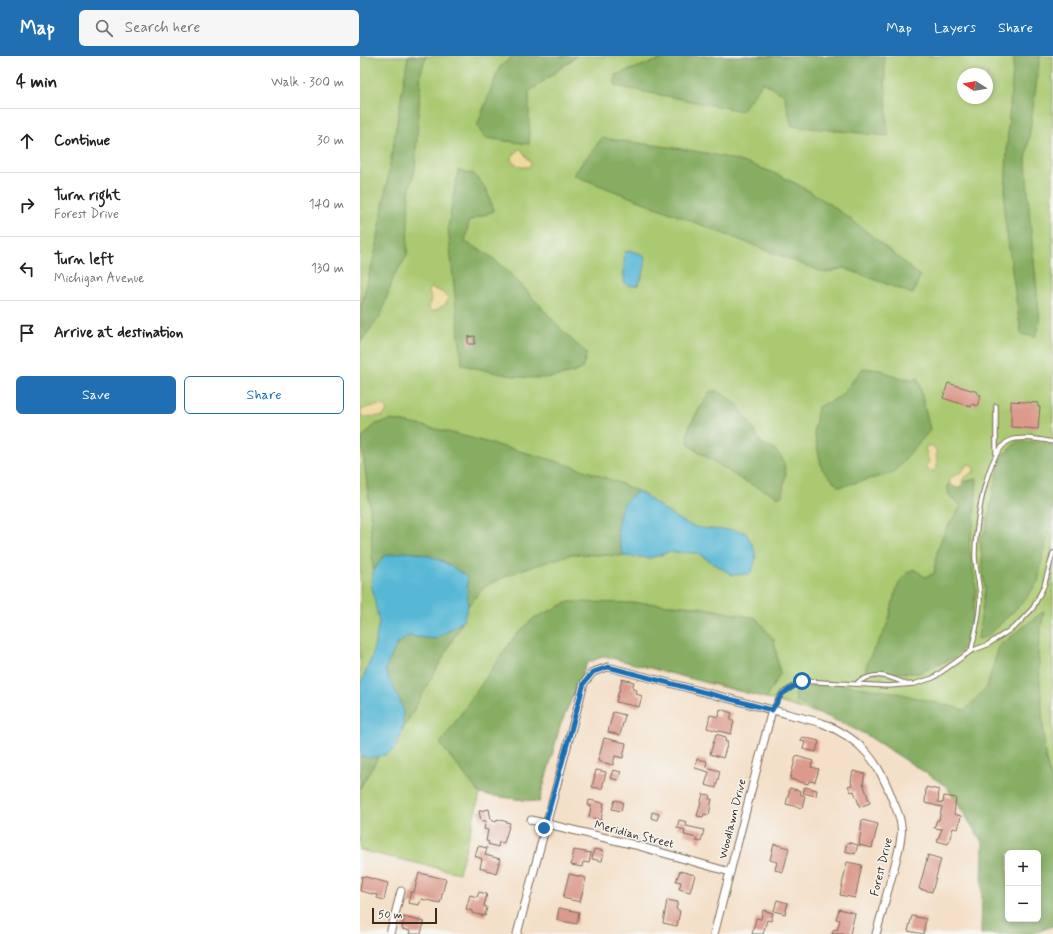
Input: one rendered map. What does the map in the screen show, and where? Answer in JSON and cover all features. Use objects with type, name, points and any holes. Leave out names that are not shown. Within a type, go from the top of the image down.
[{"type":"street","name":"Forest Drive","points":[[546,824],[584,683],[593,672],[608,667],[822,723],[848,736],[872,758],[886,783],[900,818],[901,835],[876,934]]},
{"type":"street","name":"Woodlawn Drive","points":[[714,934],[772,710]]},
{"type":"street","name":"Meridian Street","points":[[531,820],[635,845],[730,872]]},
{"type":"street","points":[[517,934],[546,824]]},
{"type":"street","points":[[390,934],[400,891]]},
{"type":"lane","points":[[996,406],[996,455]]},
{"type":"lane","points":[[971,652],[977,628],[980,598],[975,556],[979,513],[990,470],[998,450],[1010,440],[1028,438],[1053,442]]},
{"type":"lane","points":[[772,710],[782,694],[802,681],[888,686],[914,684],[933,678],[971,652],[987,645],[1016,626],[1033,608],[1044,586],[1053,553]]},
{"type":"lane","points":[[857,683],[881,675],[890,676],[906,684]]},
{"type":"green space","points":[[360,56],[1053,56],[1053,785],[1045,757],[1040,687],[1011,714],[845,722],[766,698],[604,656],[587,663],[560,726],[539,802],[480,794],[459,873],[360,850]]},
{"type":"green space","points":[[408,56],[426,56],[421,72],[415,170],[409,192],[407,256],[394,276],[381,315],[360,343],[360,310],[376,249]]},
{"type":"green space","points":[[513,56],[577,56],[529,92],[529,144],[485,138],[477,126],[499,68]]},
{"type":"green space","points":[[671,56],[884,56],[888,136],[792,126],[784,95],[763,82],[742,111],[615,86],[615,75]]},
{"type":"green space","points":[[1014,56],[1040,56],[1026,161],[1030,222],[1040,321],[1035,337],[1021,334],[1004,213],[1008,129]]},
{"type":"green space","points":[[602,138],[706,153],[747,163],[787,179],[828,203],[866,231],[920,276],[913,294],[844,268],[825,273],[573,175]]},
{"type":"green space","points":[[458,170],[474,174],[486,188],[494,211],[469,221],[465,242],[486,253],[504,268],[562,330],[587,353],[582,369],[552,377],[537,378],[507,375],[462,365],[448,227]]},
{"type":"green space","points":[[863,368],[881,370],[898,378],[918,379],[930,430],[893,473],[839,487],[822,469],[814,432],[818,407],[841,396]]},
{"type":"green space","points":[[718,391],[738,405],[762,444],[774,449],[782,458],[786,472],[782,496],[779,497],[742,480],[690,446],[687,437],[690,425],[709,392]]},
{"type":"green space","points":[[391,420],[442,430],[548,459],[585,470],[638,491],[626,501],[620,547],[624,556],[572,554],[518,571],[485,586],[468,606],[466,577],[444,561],[419,553],[377,564],[373,572],[370,508],[361,438],[376,424]]},
{"type":"green space","points":[[1018,441],[1045,443],[1053,446],[1053,499],[1051,525],[1043,553],[1038,582],[1023,602],[988,636],[978,639],[985,589],[980,540],[986,529],[1000,458]]},
{"type":"green space","points":[[977,479],[974,521],[969,545],[976,589],[969,641],[955,657],[919,673],[865,672],[869,659],[888,622],[896,592],[902,578],[914,569],[925,577],[934,574],[939,545],[961,506],[949,495],[947,485]]},
{"type":"green space","points":[[569,602],[646,603],[699,607],[756,618],[774,640],[780,674],[766,698],[604,656],[587,663],[560,726],[539,802],[480,794],[440,744],[514,637],[534,618]]},
{"type":"green space","points":[[1044,611],[1038,649],[1045,757],[1053,785],[1053,926],[1031,934],[981,934],[983,843],[946,786],[865,734],[796,702],[795,693],[823,682],[893,692],[965,710],[987,687],[999,646]]},
{"type":"green space","points":[[463,621],[402,731],[403,719],[385,670],[397,644],[408,636],[436,639]]},
{"type":"green space","points":[[360,756],[379,756],[360,788]]},
{"type":"sand","points":[[520,148],[531,163],[530,167],[521,167],[512,162],[511,158]]},
{"type":"sand","points":[[431,288],[442,292],[448,297],[446,304],[435,311],[431,311],[429,309],[431,297],[428,290]]},
{"type":"sand","points":[[383,405],[388,409],[383,416],[363,417],[361,415],[361,410],[368,407]]},
{"type":"sand","points":[[930,445],[936,449],[937,468],[934,471],[927,470],[925,467],[929,462],[925,448]]},
{"type":"sand","points":[[970,464],[974,468],[974,471],[963,479],[962,485],[958,488],[950,485],[950,478],[960,473],[967,465]]},
{"type":"water","points":[[631,251],[643,254],[645,262],[642,277],[638,285],[631,286],[625,284],[624,282],[624,264],[625,252]]},
{"type":"water","points":[[638,491],[675,517],[690,525],[702,528],[745,532],[755,552],[755,562],[750,574],[732,575],[697,553],[670,552],[650,558],[624,556],[619,542],[618,521],[622,507],[626,501]]},
{"type":"water","points":[[404,552],[422,554],[438,559],[467,577],[468,606],[463,621],[436,639],[408,636],[397,644],[385,670],[402,706],[403,723],[401,736],[396,747],[390,752],[377,757],[364,757],[360,756],[360,686],[372,656],[379,623],[371,582],[373,572],[384,556]]},
{"type":"building","points":[[475,336],[475,344],[468,344],[468,337]]},
{"type":"building","points":[[948,383],[978,392],[977,394],[981,395],[977,406],[972,404],[971,407],[943,398]]},
{"type":"building","points":[[1011,401],[1038,403],[1038,407],[1040,407],[1038,429],[1011,427]]},
{"type":"building","points":[[622,679],[634,682],[632,689],[637,690],[636,694],[642,696],[639,707],[616,702]]},
{"type":"building","points":[[720,709],[732,713],[730,720],[734,721],[731,734],[707,728],[710,715],[719,717]]},
{"type":"building","points":[[613,712],[625,715],[620,735],[608,732]]},
{"type":"building","points":[[716,734],[726,737],[725,742],[728,742],[723,758],[710,754]]},
{"type":"building","points":[[802,737],[819,741],[816,752],[803,749],[805,742],[801,741]]},
{"type":"building","points":[[604,738],[626,743],[623,758],[615,756],[613,765],[598,761]]},
{"type":"building","points":[[796,756],[813,761],[811,767],[819,769],[815,782],[809,781],[808,784],[790,779]]},
{"type":"building","points":[[697,759],[707,761],[706,767],[720,771],[716,788],[705,785],[709,772],[695,768]]},
{"type":"building","points":[[596,770],[606,772],[602,789],[592,787]]},
{"type":"building","points":[[613,770],[621,772],[618,780],[610,778]]},
{"type":"building","points":[[853,771],[865,774],[863,783],[870,803],[860,807],[854,791],[851,792],[848,786],[852,785],[851,781]]},
{"type":"building","points":[[805,787],[817,790],[816,796],[803,793]]},
{"type":"building","points":[[926,787],[939,790],[938,802],[943,803],[944,796],[956,798],[954,814],[961,816],[958,829],[953,828],[948,844],[937,841],[942,829],[934,828],[937,820],[939,820],[942,807],[925,803]]},
{"type":"building","points":[[790,788],[801,791],[800,794],[805,796],[802,808],[786,804]]},
{"type":"building","points":[[703,794],[710,795],[709,799],[712,799],[709,815],[704,814],[703,817],[697,816]]},
{"type":"building","points":[[589,800],[604,803],[601,820],[589,817],[591,806],[588,805]]},
{"type":"building","points":[[615,800],[623,802],[621,811],[612,809]]},
{"type":"building","points":[[489,809],[491,820],[496,822],[497,819],[510,823],[504,843],[499,842],[498,847],[488,844],[489,842],[486,841],[488,830],[484,829],[486,821],[481,821],[479,811]]},
{"type":"building","points":[[652,812],[659,814],[657,820],[651,818]]},
{"type":"building","points":[[679,820],[687,822],[686,826],[704,830],[701,842],[696,841],[697,838],[684,835],[685,830],[677,828]]},
{"type":"building","points":[[862,820],[878,824],[872,848],[859,845]]},
{"type":"building","points":[[847,842],[858,845],[855,854],[845,851]]},
{"type":"building","points":[[774,844],[789,848],[783,872],[775,870],[777,862],[770,860]]},
{"type":"building","points":[[478,846],[487,848],[485,855],[500,859],[496,873],[480,868],[482,859],[475,856]]},
{"type":"building","points":[[594,849],[604,851],[602,861],[592,859]]},
{"type":"building","points":[[574,850],[591,853],[589,863],[583,862],[582,867],[571,865]]},
{"type":"building","points":[[928,855],[941,859],[932,892],[919,889]]},
{"type":"building","points":[[847,862],[862,865],[855,898],[840,895]]},
{"type":"building","points":[[680,871],[695,875],[690,892],[679,889],[681,882],[676,881]]},
{"type":"building","points":[[419,873],[446,879],[440,903],[421,899],[419,905],[408,903],[411,892],[414,892]]},
{"type":"building","points":[[569,874],[586,878],[580,902],[563,898]]},
{"type":"building","points":[[362,876],[388,883],[384,900],[377,898],[377,895],[360,891]]},
{"type":"building","points":[[479,892],[487,894],[484,906],[487,907],[485,916],[472,913],[472,911],[466,909],[470,895],[477,897]]},
{"type":"building","points":[[667,900],[678,902],[676,909],[680,911],[677,926],[663,923]]},
{"type":"building","points":[[777,900],[788,903],[785,914],[774,911]]},
{"type":"building","points":[[559,908],[579,912],[577,924],[557,920]]},
{"type":"building","points":[[839,909],[855,913],[850,934],[832,934],[834,929],[837,930],[840,920],[836,919]]},
{"type":"building","points":[[763,910],[773,913],[771,921],[767,920],[763,934],[752,934],[756,918],[761,919]]},
{"type":"building","points":[[912,916],[926,919],[923,934],[908,931]]},
{"type":"building","points":[[404,917],[424,922],[421,934],[409,934],[410,931],[402,929]]},
{"type":"route","points":[[544,828],[584,683],[593,672],[608,667],[772,710],[782,694],[792,686],[802,681]]}]
